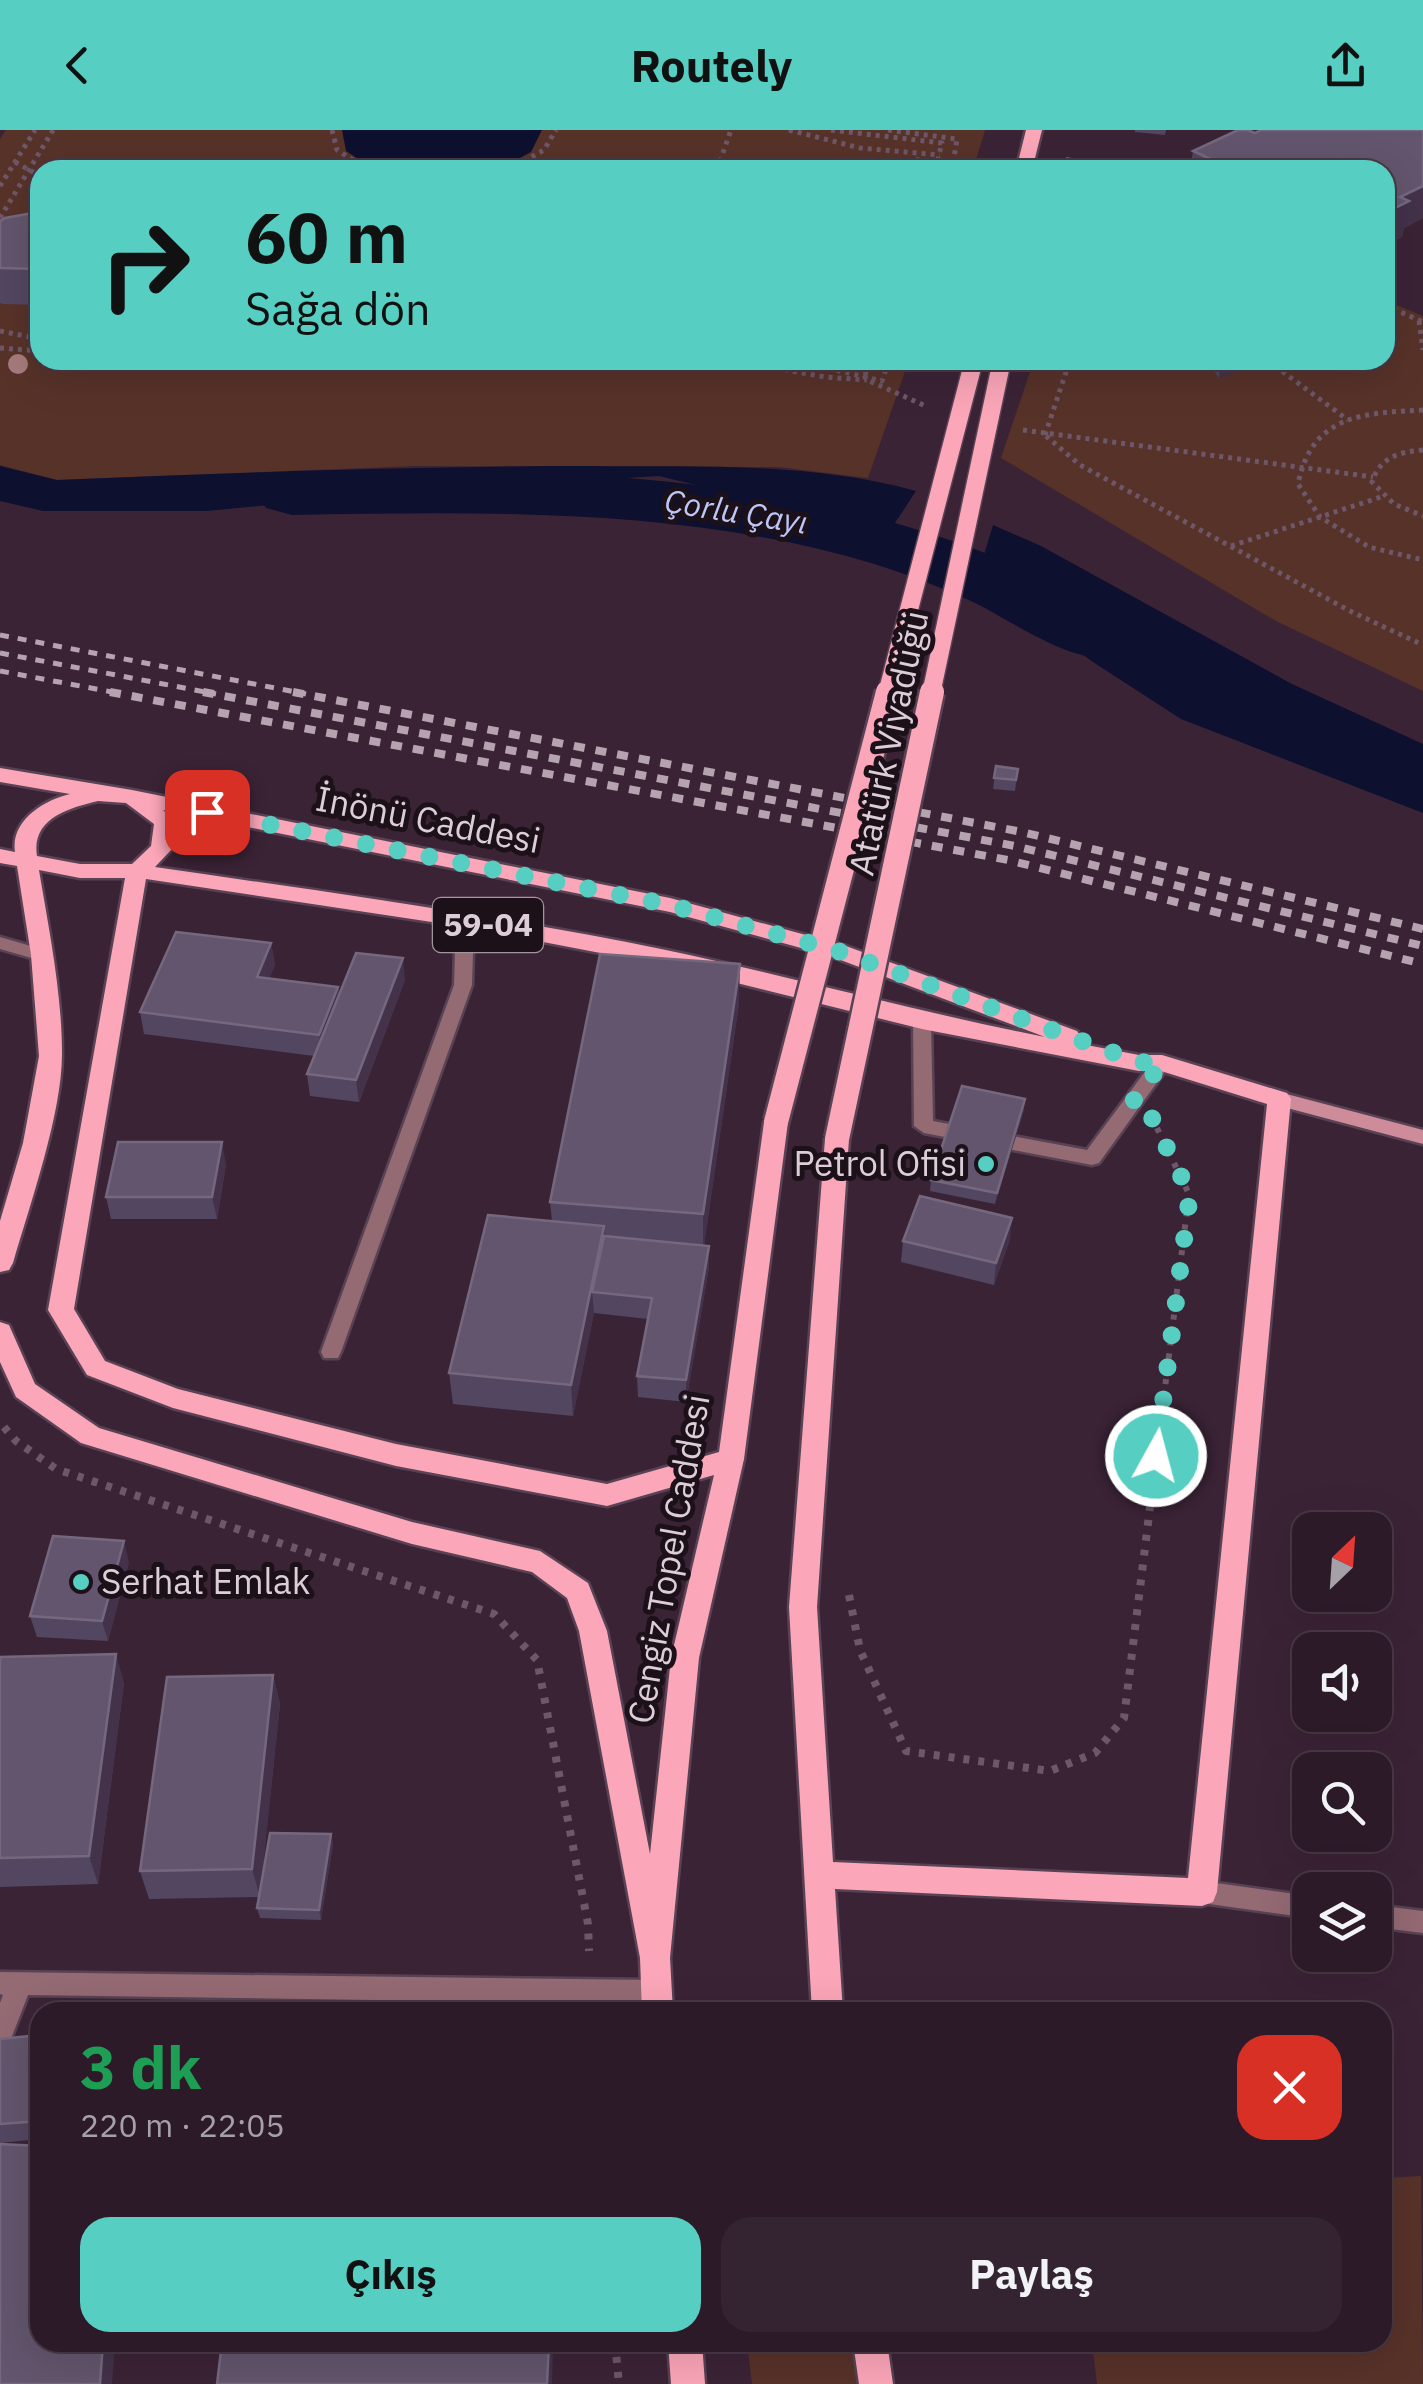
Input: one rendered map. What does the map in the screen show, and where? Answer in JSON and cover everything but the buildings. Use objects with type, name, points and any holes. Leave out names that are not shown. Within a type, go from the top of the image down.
[{"type":"main road","points":[[1026,160],[1034,130]]},
{"type":"main road","points":[[1043,160],[1049,130]]},
{"type":"main road","name":"Atatürk Viyadüğü","points":[[776,1122],[971,370]]},
{"type":"main road","name":"Atatürk Viyadüğü","points":[[819,1875],[803,1606],[838,1138],[1000,370]]},
{"type":"main road","name":"İnönü Caddesi","points":[[0,775],[670,905],[838,951],[1150,1063]]},
{"type":"main road","points":[[0,1263],[34,1142],[51,1056],[42,955],[24,842],[36,819],[64,802],[98,794],[132,798],[165,822],[162,848],[137,871],[61,1310],[96,1368],[173,1398],[396,1455],[608,1494],[731,1459]]},
{"type":"main road","points":[[0,856],[80,871],[137,871]]},
{"type":"main road","name":"59-04","points":[[137,871],[465,920],[668,958],[922,1021],[1150,1063],[1423,1137]]},
{"type":"main road","points":[[827,2002],[819,1875],[1202,1892],[1279,1100]]},
{"type":"main road","name":"Cengiz Topel Caddesi","points":[[656,2002],[654,1958],[685,1658],[731,1459],[776,1122]]},
{"type":"main road","points":[[0,1332],[26,1390],[90,1436],[412,1533],[540,1562],[578,1591],[593,1631],[654,1958]]},
{"type":"main road","points":[[685,2352],[688,2384]]},
{"type":"main road","points":[[871,2352],[876,2384]]},
{"type":"street","points":[[331,1352],[463,985],[465,920]]},
{"type":"street","points":[[0,943],[42,955]]},
{"type":"street","points":[[922,1021],[924,1126],[1092,1158],[1131,1104],[1150,1063]]},
{"type":"street","points":[[1202,1892],[1292,1904]]},
{"type":"street","points":[[1392,1918],[1423,1922]]},
{"type":"street","points":[[0,2036],[10,1983],[591,1992],[656,2002]]},
{"type":"path","points":[[0,186],[35,130]]},
{"type":"path","points":[[35,160],[53,130]]},
{"type":"path","points":[[332,130],[338,150],[353,160]]},
{"type":"path","points":[[526,160],[544,150],[556,130]]},
{"type":"path","points":[[720,160],[731,130]]},
{"type":"path","points":[[788,130],[860,148],[940,155]]},
{"type":"path","points":[[831,130],[942,143],[939,160]]},
{"type":"path","points":[[888,130],[957,139],[954,160]]},
{"type":"path","points":[[918,160],[920,154]]},
{"type":"path","points":[[1,214],[29,170],[15,162]]},
{"type":"path","points":[[1395,309],[1421,321],[1423,350]]},
{"type":"path","points":[[0,332],[30,337]]},
{"type":"path","points":[[0,348],[30,350]]},
{"type":"path","points":[[786,370],[825,377],[866,378]]},
{"type":"path","points":[[834,370],[882,381],[886,370]]},
{"type":"path","points":[[866,378],[868,370]]},
{"type":"path","points":[[1045,435],[1067,370]]},
{"type":"path","points":[[1280,370],[1349,420]]},
{"type":"path","points":[[1423,410],[1374,412],[1329,427],[1307,446],[1298,484],[1320,517],[1369,547],[1423,560]]},
{"type":"path","points":[[1045,435],[1374,477]]},
{"type":"path","points":[[1045,435],[1080,465],[1352,612],[1423,645]]},
{"type":"path","points":[[1423,450],[1388,457],[1375,468],[1372,482],[1382,497],[1400,509],[1423,516]]},
{"type":"path","points":[[1230,546],[1382,497]]},
{"type":"path","points":[[848,1592],[860,1650],[906,1751],[1050,1771],[1095,1752],[1124,1718],[1190,1194],[1148,1110],[1131,1104]]},
{"type":"path","points":[[0,1422],[16,1441],[56,1469],[494,1614],[536,1660],[588,1924],[591,1992]]},
{"type":"path","points":[[616,2352],[619,2384]]},
{"type":"shaded area","points":[[6,130],[985,130],[976,160],[30,160],[30,370],[906,370],[868,478],[779,467],[414,466],[57,480],[0,465],[0,139]]},
{"type":"shaded area","points":[[342,130],[542,130],[531,152],[516,160],[360,160],[346,151]]},
{"type":"shaded area","points":[[1395,304],[1423,316],[1423,691],[1276,621],[1001,458],[1031,370],[1395,370]]},
{"type":"shaded area","points":[[0,466],[57,480],[458,467],[714,467],[836,475],[916,491],[889,532],[659,476],[404,492],[207,511],[43,511],[0,501]]},
{"type":"shaded area","points":[[993,525],[1041,546],[1292,684],[1423,744],[1423,813],[1181,719],[1093,662],[977,578]]},
{"type":"shaded area","points":[[1421,2176],[1423,2384],[1097,2384],[1093,2352],[1392,2352],[1392,2178]]},
{"type":"shaded area","points":[[748,2352],[858,2352],[863,2384],[752,2384]]},
{"type":"waterway","name":"Çorlu Çayı","points":[[292,493],[504,492],[606,496],[705,506],[803,523],[900,548],[998,585],[1096,634]]},
{"type":"railway","points":[[0,635],[306,694]]},
{"type":"railway","points":[[0,653],[216,694]]},
{"type":"railway","points":[[0,671],[123,694]]},
{"type":"railway","points":[[110,692],[1008,860],[1423,964]]},
{"type":"railway","points":[[203,692],[1015,846],[1423,946]]},
{"type":"railway","points":[[293,692],[1022,832],[1423,929]]},
{"type":"place","name":"Petrol Ofisi","points":[[986,1164]]},
{"type":"place","name":"Serhat Emlak","points":[[81,1582]]},
{"type":"route","points":[[207,812],[670,905],[838,951],[1139,1062],[1162,1063],[1131,1104],[1148,1110],[1190,1194],[1156,1456]]}]
